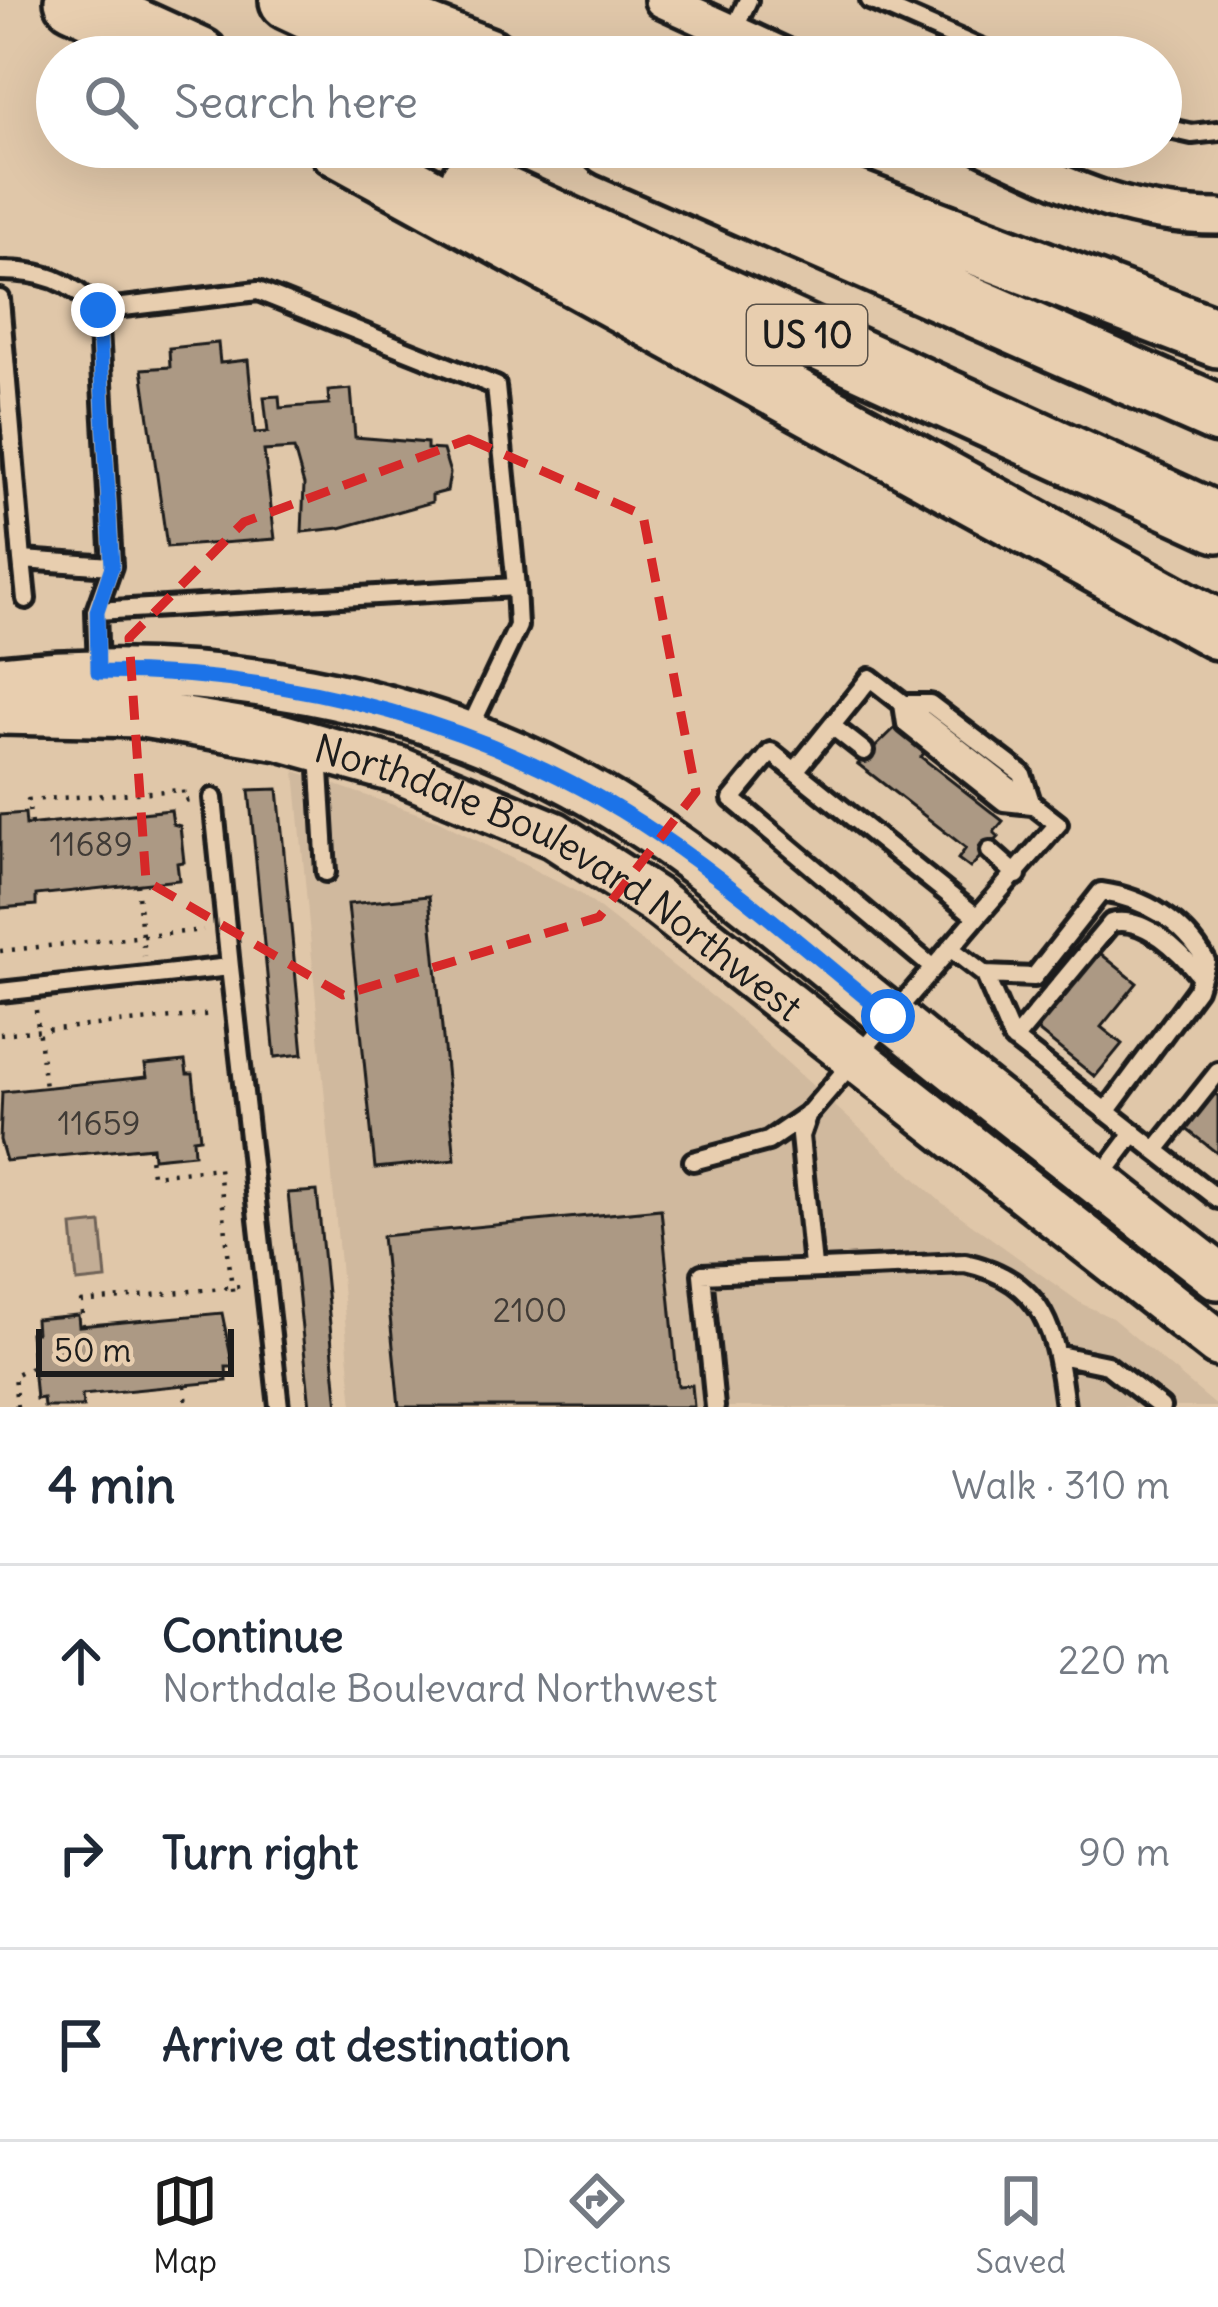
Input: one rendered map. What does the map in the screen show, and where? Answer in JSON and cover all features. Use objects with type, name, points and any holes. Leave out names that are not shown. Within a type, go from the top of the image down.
[{"type":"highway","points":[[70,0],[134,36]]},
{"type":"highway","points":[[70,0],[151,36]]},
{"type":"highway","points":[[289,0],[365,36]]},
{"type":"highway","points":[[340,0],[433,36]]},
{"type":"highway","points":[[376,168],[1218,630]]},
{"type":"highway","name":"US 10","points":[[442,168],[1218,523]]},
{"type":"highway","name":"US 10","points":[[658,168],[1218,414]]},
{"type":"highway","points":[[774,168],[1218,338]]},
{"type":"street","points":[[662,0],[742,36]]},
{"type":"street","points":[[1030,168],[1099,200],[1160,217],[1218,217]]},
{"type":"street","name":"Northdale Boulevard Northwest","points":[[0,679],[98,672],[188,674],[307,690],[466,736],[596,795],[661,836],[1218,1276]]},
{"type":"street","name":"Northdale Boulevard Northwest","points":[[0,711],[143,714],[216,722],[319,746],[476,800],[554,835],[656,901],[1218,1343]]},
{"type":"lane","points":[[733,32],[748,0]]},
{"type":"lane","points":[[870,0],[952,36]]},
{"type":"lane","points":[[1182,132],[1218,130]]},
{"type":"lane","points":[[0,271],[34,271],[74,285],[98,310],[112,566],[97,611],[98,672]]},
{"type":"lane","points":[[98,310],[258,291],[496,386],[518,626],[466,736]]},
{"type":"lane","points":[[0,299],[26,598]]},
{"type":"lane","points":[[22,560],[112,566]]},
{"type":"lane","points":[[97,611],[516,587]]},
{"type":"lane","points":[[693,1161],[767,1142],[808,1112],[1058,824],[870,678],[795,771]]},
{"type":"lane","points":[[832,726],[864,751]]},
{"type":"lane","points":[[319,746],[326,872]]},
{"type":"lane","points":[[933,968],[732,799],[771,752],[977,917]]},
{"type":"lane","points":[[213,798],[279,1407]]},
{"type":"lane","points":[[990,851],[1017,875]]},
{"type":"lane","points":[[985,975],[1034,977],[1101,892],[1133,896],[1192,936],[1206,961],[1201,977],[1106,1112]]},
{"type":"lane","points":[[1014,1040],[1111,923],[1138,923],[1187,959],[1201,977]]},
{"type":"lane","points":[[950,948],[985,975],[1014,1040],[1218,1199]]},
{"type":"lane","points":[[0,992],[230,967]]},
{"type":"lane","points":[[1156,1150],[1218,1072]]},
{"type":"lane","points":[[808,1112],[800,1136],[813,1266]]},
{"type":"lane","points":[[1097,1182],[1134,1133]]},
{"type":"lane","points":[[715,1407],[701,1274],[965,1263],[1002,1271],[1046,1314],[1059,1354],[1064,1407]]},
{"type":"lane","points":[[1059,1354],[1107,1365],[1160,1407]]},
{"type":"path","points":[[31,824],[28,800],[183,790],[184,801],[213,798]]},
{"type":"path","points":[[136,884],[147,976]]},
{"type":"path","points":[[0,951],[226,927]]},
{"type":"path","points":[[34,988],[45,1088]]},
{"type":"path","points":[[0,1034],[235,1012]]},
{"type":"path","points":[[149,1147],[152,1175],[219,1168],[233,1298]]},
{"type":"path","points":[[83,1326],[81,1301],[265,1283]]},
{"type":"path","points":[[17,1407],[14,1376],[33,1366]]},
{"type":"path","points":[[185,1385],[187,1407]]},
{"type":"highlighted area","points":[[469,439],[643,515],[696,792],[599,917],[343,995],[146,881],[129,638],[244,522]]},
{"type":"shaded area","points":[[295,771],[437,820],[581,894],[727,1008],[941,1202],[1082,1304],[1112,1318],[1218,1407],[353,1407]]},
{"type":"shaded area","points":[[101,1223],[106,1279],[77,1282],[72,1226]]},
{"type":"building","points":[[218,343],[220,363],[248,360],[255,433],[268,432],[264,397],[279,396],[280,408],[329,404],[328,391],[351,389],[355,437],[427,443],[427,449],[443,450],[450,473],[447,491],[432,495],[432,502],[340,528],[302,532],[304,485],[294,449],[264,451],[275,539],[167,547],[142,369],[170,367],[169,348]]},
{"type":"building","points":[[897,726],[927,749],[921,757],[1003,821],[994,832],[999,837],[970,868],[958,859],[966,848],[858,764]]},
{"type":"building","points":[[278,789],[303,1054],[275,1057],[249,790]]},
{"type":"building","points":[[171,810],[173,824],[180,826],[184,862],[177,863],[179,880],[36,895],[36,905],[0,908],[0,815],[25,813],[26,825]]},
{"type":"building","points":[[429,896],[455,1160],[375,1168],[348,904]]},
{"type":"building","points":[[1095,949],[1137,983],[1101,1027],[1122,1044],[1095,1077],[1032,1026]]},
{"type":"building","points":[[185,1061],[187,1074],[193,1074],[200,1138],[193,1139],[194,1154],[153,1158],[152,1147],[6,1161],[0,1140],[2,1092],[147,1077],[145,1065]]},
{"type":"building","points":[[1213,1092],[1218,1096],[1218,1154],[1185,1128]]},
{"type":"building","points":[[317,1191],[338,1407],[310,1407],[288,1193]]},
{"type":"building","points":[[661,1209],[678,1386],[692,1385],[694,1407],[399,1407],[382,1236]]},
{"type":"building","points":[[222,1313],[233,1367],[226,1367],[227,1381],[82,1395],[83,1407],[44,1407],[43,1398],[36,1399],[30,1333],[36,1333],[35,1319],[78,1315],[79,1326]]},
{"type":"route","points":[[98,310],[112,566],[97,611],[98,672],[231,677],[307,690],[466,736],[538,766],[661,836],[888,1016]]}]
